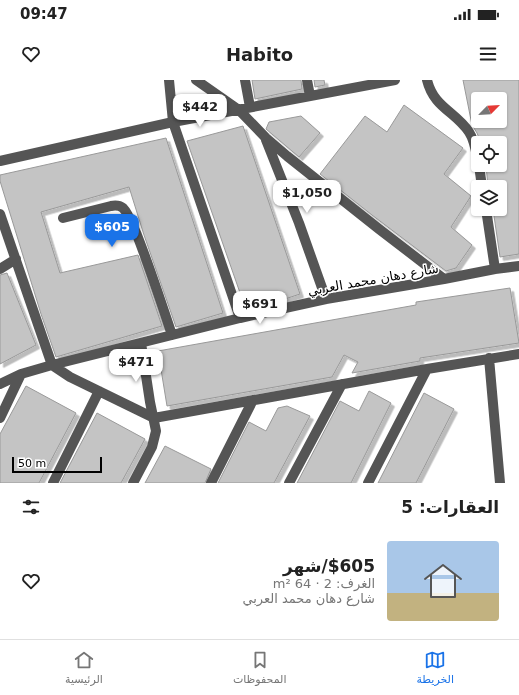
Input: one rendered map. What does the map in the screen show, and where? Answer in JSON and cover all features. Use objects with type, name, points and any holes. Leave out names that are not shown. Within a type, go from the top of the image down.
[{"type":"street","points":[[170,80],[173,122],[240,318]]},
{"type":"street","points":[[196,80],[239,110],[266,138],[287,156],[444,279]]},
{"type":"street","points":[[245,80],[250,107]]},
{"type":"street","points":[[307,80],[310,96]]},
{"type":"street","points":[[0,161],[173,122],[395,80]]},
{"type":"street","points":[[427,80],[431,93],[437,101],[463,124],[471,137]]},
{"type":"street","points":[[266,138],[299,223],[326,299]]},
{"type":"street","points":[[63,218],[117,205],[121,206],[125,210],[145,255],[172,335]]},
{"type":"street","points":[[0,214],[52,365],[70,377],[154,418],[489,358],[519,354]]},
{"type":"street","points":[[487,216],[495,269]]},
{"type":"street","points":[[0,269],[16,259]]},
{"type":"street","name":"شارع دهان محمد العربي","points":[[0,384],[21,374],[52,365],[240,318],[326,299],[519,266]]},
{"type":"street","points":[[133,483],[152,446],[156,431],[141,343]]},
{"type":"street","points":[[489,358],[500,483]]},
{"type":"street","points":[[368,483],[427,369]]},
{"type":"street","points":[[0,418],[21,374]]},
{"type":"street","points":[[289,483],[342,384]]},
{"type":"street","points":[[53,483],[99,391]]},
{"type":"street","points":[[211,483],[253,400]]},
{"type":"building","points":[[252,80],[301,80],[302,89],[255,99]]},
{"type":"building","points":[[314,80],[324,80],[325,85],[315,87]]},
{"type":"building","points":[[463,80],[519,80],[519,254],[500,257],[494,216],[507,216],[507,180],[487,180],[487,172],[507,172],[507,136],[478,136],[474,128],[507,128],[507,92],[471,92],[471,120]]},
{"type":"building","points":[[404,105],[463,148],[444,174],[471,196],[451,227],[472,245],[456,268],[446,271],[320,174],[365,116],[387,132]]},
{"type":"building","points":[[301,116],[320,133],[299,157],[266,129],[269,122]]},
{"type":"building","points":[[243,126],[300,294],[264,306],[246,310],[187,141]]},
{"type":"building","points":[[166,138],[223,313],[176,327],[129,187],[41,212],[60,273],[138,255],[162,326],[56,357],[41,314],[0,181],[0,175]]},
{"type":"building","points":[[7,273],[36,345],[0,364],[0,275]]},
{"type":"building","points":[[510,288],[519,343],[420,358],[420,361],[352,373],[358,362],[344,355],[332,377],[167,406],[158,351],[416,305],[416,302]]},
{"type":"building","points":[[26,386],[76,413],[39,483],[0,483],[0,434]]},
{"type":"building","points":[[369,391],[391,403],[351,483],[297,483],[340,401],[359,411]]},
{"type":"building","points":[[424,393],[454,409],[416,483],[378,483]]},
{"type":"building","points":[[287,406],[310,416],[274,483],[218,483],[249,422],[266,431],[278,408]]},
{"type":"building","points":[[97,413],[145,439],[121,483],[60,483]]},
{"type":"building","points":[[165,446],[211,469],[205,483],[145,483]]}]
